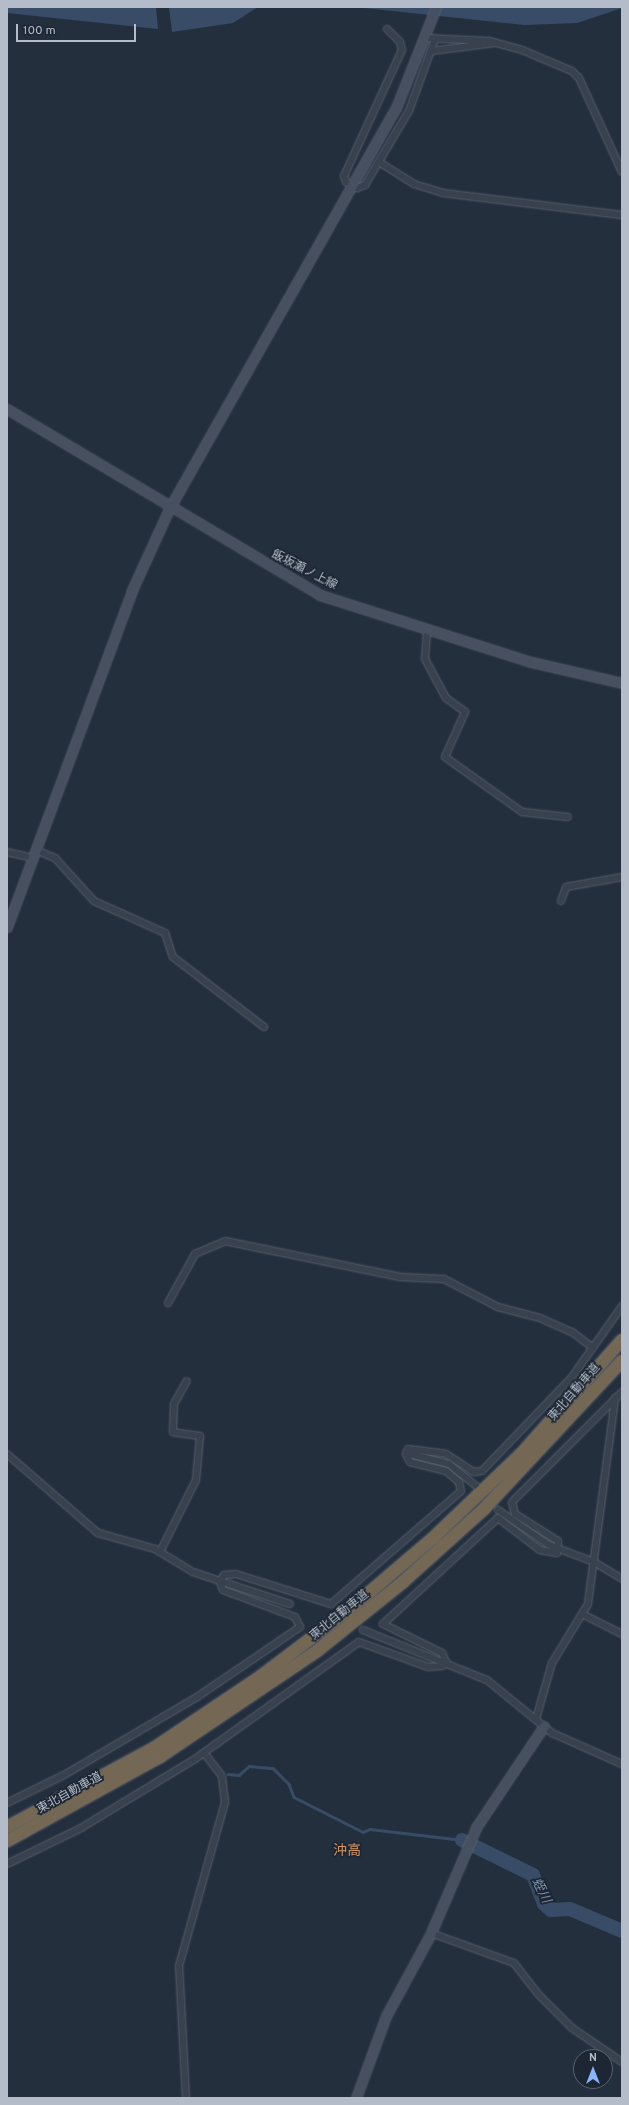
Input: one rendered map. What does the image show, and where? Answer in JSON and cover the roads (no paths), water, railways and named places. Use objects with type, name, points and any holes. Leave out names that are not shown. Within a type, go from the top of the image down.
[{"type":"highway","name":"東北自動車道","points":[[7,1827],[160,1744],[261,1676],[345,1612],[434,1537],[521,1454],[622,1340]]},
{"type":"highway","name":"東北自動車道","points":[[7,1841],[154,1761],[317,1651],[403,1582],[484,1509],[622,1361]]},
{"type":"street","points":[[7,927],[132,590],[170,507],[396,108],[436,7]]},
{"type":"street","points":[[387,29],[400,42],[402,50],[344,176],[352,185],[365,185],[409,111],[435,39]]},
{"type":"street","points":[[425,38],[495,43],[561,66],[579,78],[622,172]]},
{"type":"street","points":[[431,51],[495,43]]},
{"type":"street","points":[[379,162],[414,184],[443,193],[622,215]]},
{"type":"street","name":"飯坂瀬ノ上線","points":[[7,409],[320,595],[531,662],[622,683]]},
{"type":"street","points":[[427,630],[425,659],[446,698],[465,712],[445,757],[522,812],[568,818]]},
{"type":"street","points":[[7,852],[34,854],[55,858],[94,901],[165,933],[173,957],[264,1027]]},
{"type":"street","points":[[561,901],[566,887],[622,878]]},
{"type":"street","points":[[168,1303],[195,1254],[212,1244],[231,1242],[393,1275],[444,1279],[498,1307],[540,1318],[572,1332],[593,1348]]},
{"type":"street","points":[[406,1453],[412,1447],[446,1454],[474,1472],[482,1471],[572,1378],[622,1306]]},
{"type":"street","points":[[160,1552],[196,1480],[200,1436],[173,1432],[174,1404],[187,1380]]},
{"type":"street","points":[[559,1549],[558,1541],[515,1514],[512,1502],[622,1392]]},
{"type":"street","points":[[536,1719],[552,1663],[588,1604],[615,1398]]},
{"type":"street","points":[[406,1453],[449,1464],[476,1486]]},
{"type":"street","points":[[220,1580],[226,1573],[236,1574],[331,1604],[461,1491],[460,1484],[450,1474],[410,1462],[406,1453]]},
{"type":"street","points":[[7,1454],[86,1525],[98,1533],[160,1552],[193,1572],[290,1604]]},
{"type":"street","points":[[498,1510],[559,1549],[594,1562],[622,1579]]},
{"type":"street","points":[[446,1662],[442,1653],[432,1646],[383,1624],[498,1518],[540,1550],[552,1554],[559,1549]]},
{"type":"street","points":[[7,1804],[64,1775],[197,1697],[300,1627],[295,1617],[223,1590],[220,1580]]},
{"type":"street","points":[[582,1614],[622,1634]]},
{"type":"street","points":[[363,1630],[446,1662],[487,1680],[544,1726],[581,1748],[622,1764]]},
{"type":"street","points":[[7,1864],[81,1828],[204,1753],[359,1642],[428,1667],[446,1662]]},
{"type":"street","points":[[356,2098],[386,2016],[431,1933],[477,1826],[544,1726]]},
{"type":"street","points":[[186,2098],[179,1966],[225,1802],[222,1776],[204,1753]]},
{"type":"street","points":[[431,1933],[514,1963],[538,1994],[572,2028],[622,2062]]},
{"type":"water","points":[[7,7],[156,7],[158,29],[7,13]]},
{"type":"water","points":[[169,7],[258,7],[233,23],[172,32]]},
{"type":"water","points":[[355,7],[622,8],[577,23],[524,25]]},
{"type":"waterway","points":[[228,1774],[239,1775],[249,1766],[273,1768],[289,1784],[294,1797],[363,1832],[370,1829],[462,1840]]},
{"type":"waterway","name":"蛭川","points":[[462,1840],[533,1875],[544,1904],[551,1910],[570,1909],[622,1931]]},
{"type":"district","name":"沖高","points":[[347,1852]]}]
